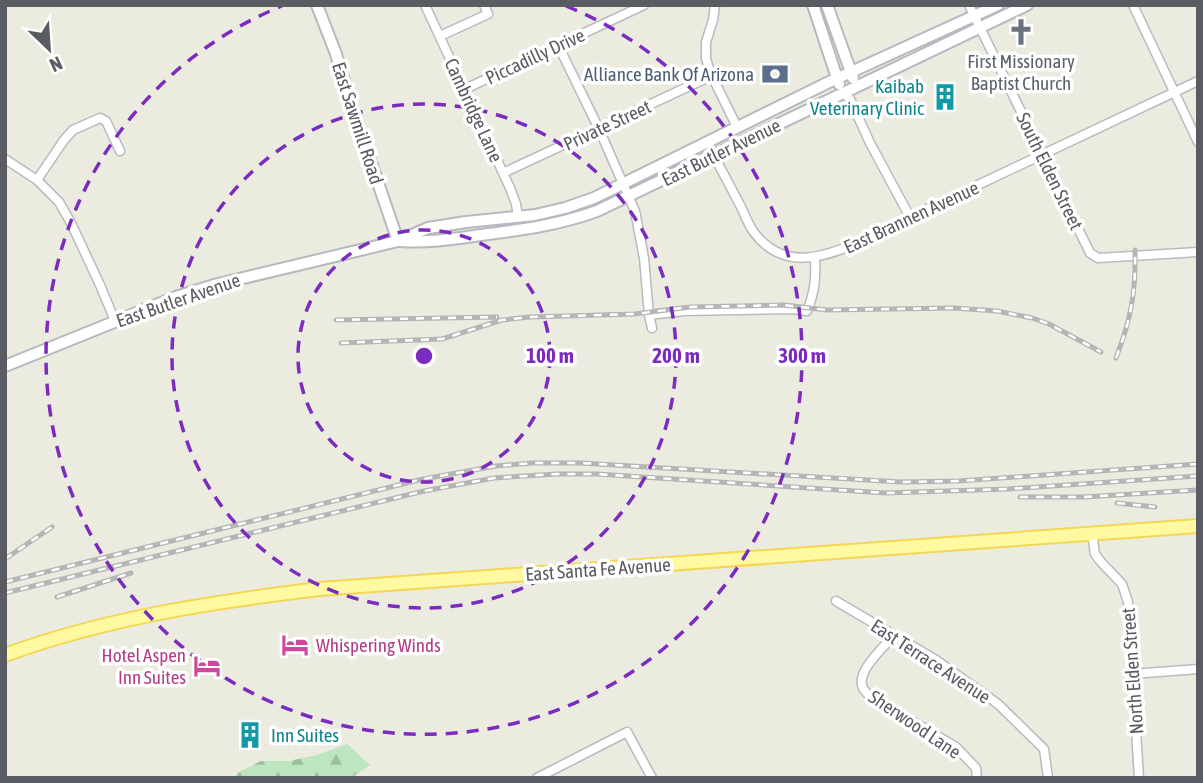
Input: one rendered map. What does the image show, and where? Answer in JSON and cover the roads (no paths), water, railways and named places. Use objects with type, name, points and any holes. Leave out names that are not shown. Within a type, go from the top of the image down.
[{"type":"main road","name":"East Sawmill Road","points":[[317,5],[398,241]]},
{"type":"main road","points":[[813,5],[846,96]]},
{"type":"main road","points":[[827,5],[856,86]]},
{"type":"main road","name":"East Butler Avenue","points":[[5,366],[176,297],[214,285],[398,241],[428,228],[518,217],[565,208],[594,198],[851,72],[998,5]]},
{"type":"main road","name":"East Butler Avenue","points":[[398,241],[426,243],[544,226],[597,211],[713,155],[846,96],[856,86],[1027,5]]},
{"type":"main road","name":"East Santa Fe Avenue","points":[[5,656],[121,620],[243,598],[319,589],[1198,526]]},
{"type":"street","name":"Cambridge Lane","points":[[425,5],[503,173],[516,204],[518,217]]},
{"type":"street","points":[[440,36],[488,14],[484,5]]},
{"type":"street","name":"Piccadilly Drive","points":[[465,89],[644,5]]},
{"type":"street","points":[[715,5],[706,42],[706,58],[711,76],[737,127]]},
{"type":"street","name":"South Elden Street","points":[[969,5],[1090,253],[1098,258],[1198,252]]},
{"type":"street","points":[[1133,5],[1198,142]]},
{"type":"street","points":[[558,45],[635,211],[644,258],[652,328]]},
{"type":"street","name":"Private Street","points":[[503,173],[711,76]]},
{"type":"street","name":"East Brannen Avenue","points":[[815,257],[839,251],[888,230],[1198,81]]},
{"type":"street","points":[[846,96],[911,219]]},
{"type":"street","points":[[37,180],[73,130],[100,118],[106,121],[120,151]]},
{"type":"street","points":[[649,315],[698,311],[807,311],[816,278],[815,257],[792,258],[764,243],[753,231],[713,155]]},
{"type":"street","points":[[5,159],[37,180],[59,202],[115,321]]},
{"type":"street","name":"North Elden Street","points":[[1093,533],[1095,554],[1125,591],[1129,616],[1139,778]]},
{"type":"street","name":"East Terrace Avenue","points":[[836,601],[936,660],[998,704],[1044,749],[1048,778]]},
{"type":"street","name":"Sherwood Lane","points":[[894,635],[863,671],[863,689],[871,697],[956,747],[976,768],[977,778]]},
{"type":"street","points":[[1132,674],[1198,669]]},
{"type":"street","points":[[537,778],[627,732],[652,778]]},
{"type":"railway","points":[[1116,358],[1132,305],[1135,250]]},
{"type":"railway","points":[[341,343],[442,339],[502,320],[530,317],[635,314],[690,307],[783,305],[827,310],[953,308],[997,311],[1049,324],[1101,352]]},
{"type":"railway","points":[[336,320],[497,317]]},
{"type":"railway","points":[[5,582],[423,479],[496,466],[581,463],[900,482],[959,481],[1198,464]]},
{"type":"railway","points":[[5,593],[424,491],[494,478],[597,474],[885,493],[1008,489],[1198,476]]},
{"type":"railway","points":[[1020,497],[1083,497],[1198,490]]},
{"type":"railway","points":[[1117,503],[1155,507]]},
{"type":"railway","points":[[5,559],[52,527]]},
{"type":"railway","points":[[57,597],[131,573]]},
{"type":"place","name":"First Missionary Baptist Church","points":[[1021,32]]},
{"type":"place","name":"Alliance Bank Of Arizona","points":[[775,74]]},
{"type":"place","name":"Kaibab Veterinary Clinic","points":[[945,97]]},
{"type":"place","name":"Whispering Winds","points":[[295,645]]},
{"type":"place","name":"Hotel Aspen Inn Suites","points":[[207,666]]},
{"type":"place","name":"Inn Suites","points":[[250,735]]}]
